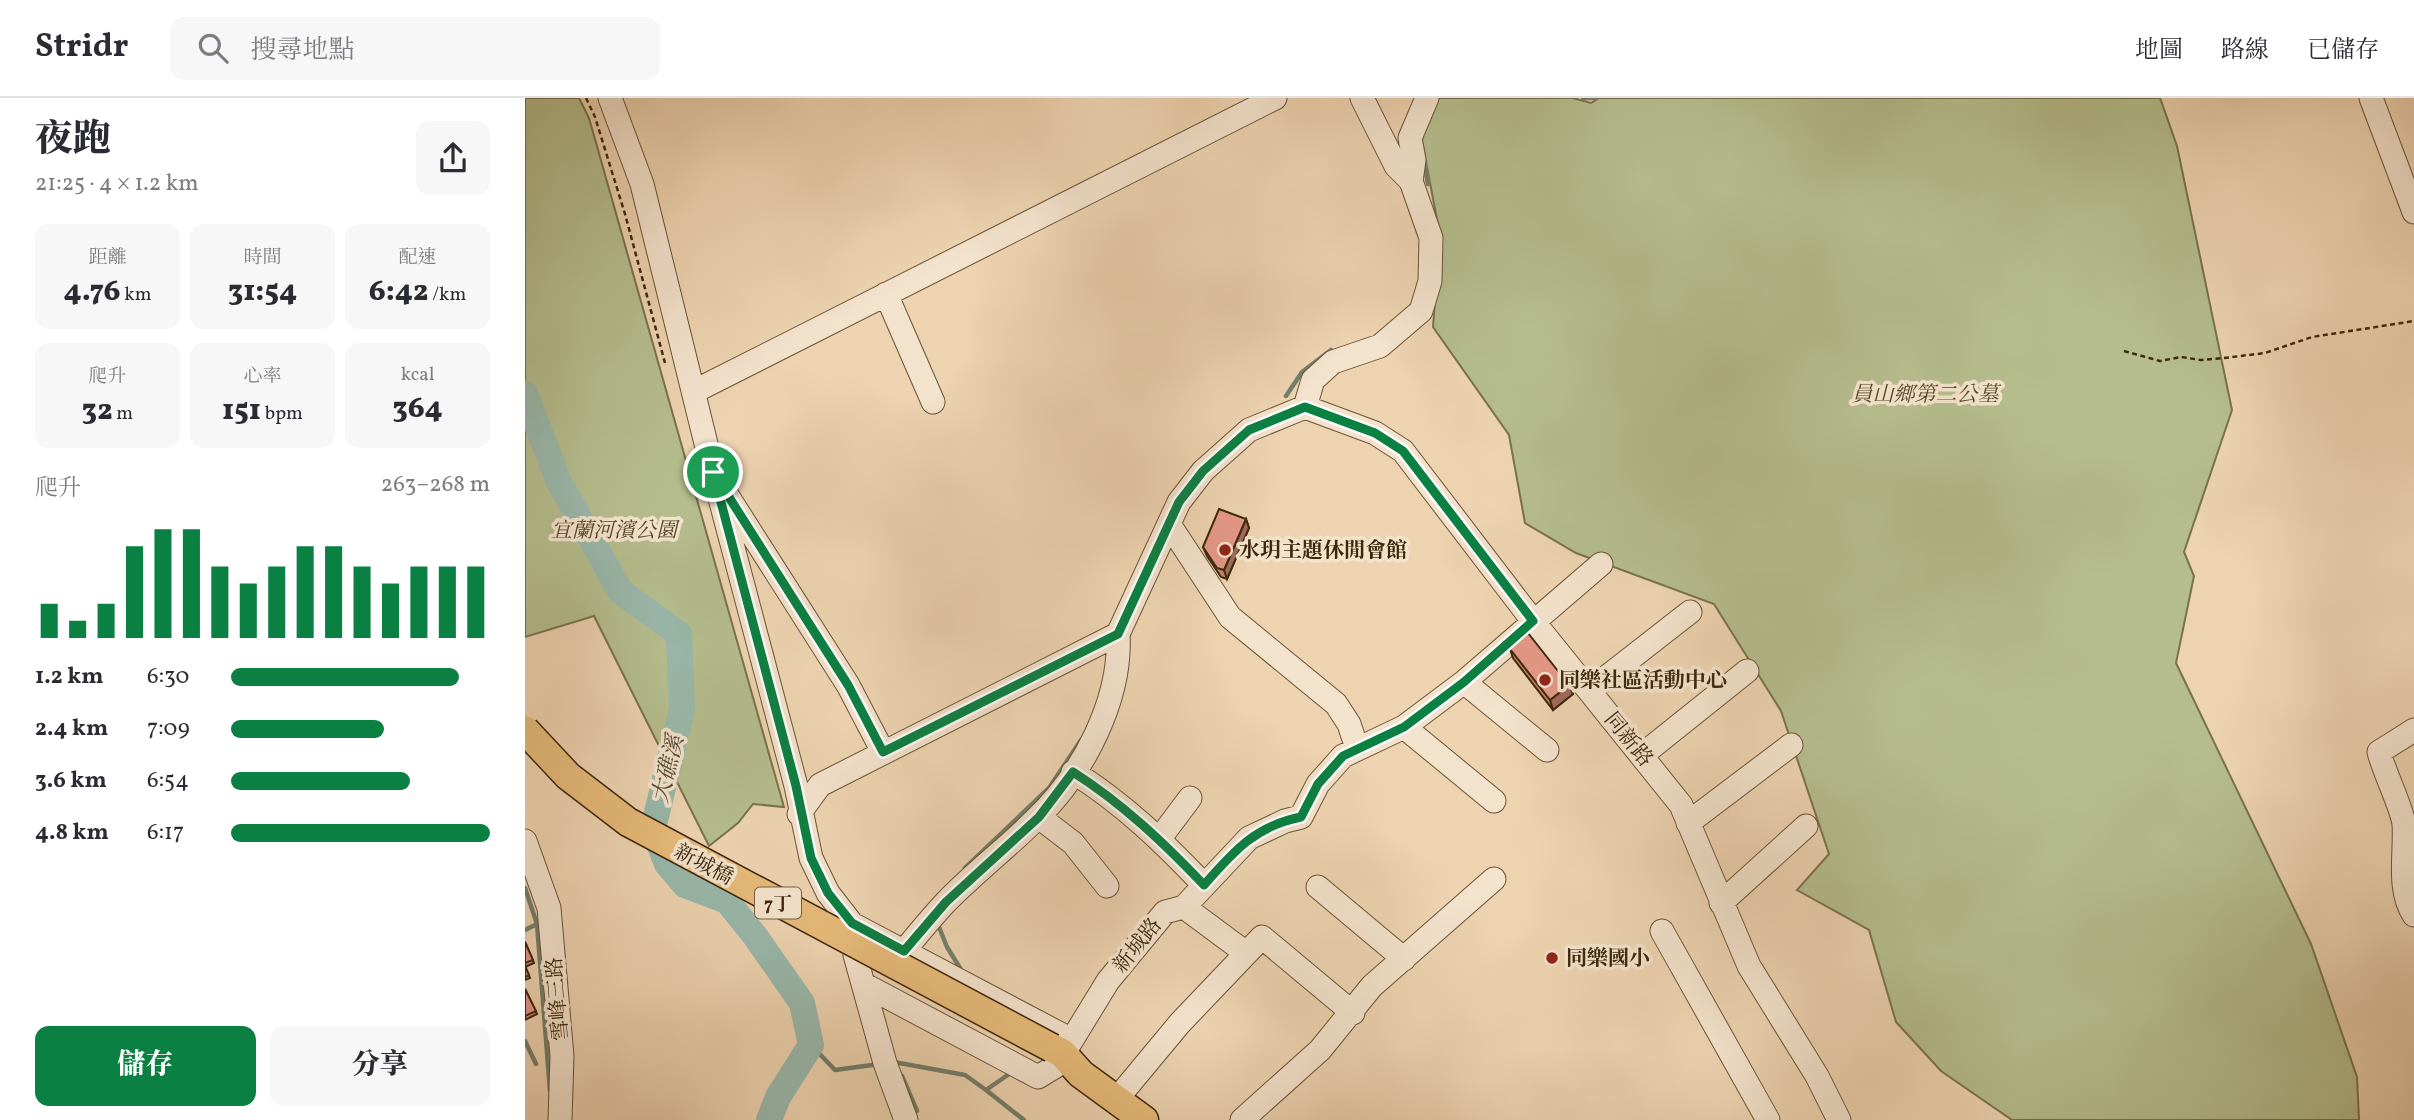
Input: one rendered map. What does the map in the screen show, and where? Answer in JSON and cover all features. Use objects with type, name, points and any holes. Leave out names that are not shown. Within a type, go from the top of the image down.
[{"type":"main road","name":"新城橋","points":[[525,730],[568,776],[628,822],[1059,1061]]},
{"type":"main road","name":"新城橋","points":[[525,750],[592,813],[676,868],[1059,1061]]},
{"type":"main road","name":"7丁","points":[[1059,1061],[1143,1120]]},
{"type":"street","points":[[610,98],[642,184],[713,472],[796,786],[811,858],[828,893],[852,923],[1064,1036],[1059,1061],[1038,1077],[865,985]]},
{"type":"street","points":[[695,391],[1275,98]]},
{"type":"street","points":[[904,951],[946,902],[1039,817],[1073,772],[1101,726],[1120,662],[1118,634],[1179,502],[1203,471],[1249,430],[1305,407],[1313,380],[1333,362],[1380,345],[1421,311],[1430,281],[1431,238],[1411,181],[1396,166],[1362,98]]},
{"type":"street","points":[[1411,181],[1414,160],[1410,138],[1427,98]]},
{"type":"street","points":[[2371,98],[2414,212]]},
{"type":"street","points":[[886,294],[933,402]]},
{"type":"street","name":"同新路","points":[[1305,407],[1375,433],[1403,451],[1533,621],[1681,805],[1720,904],[1749,966],[1817,1076],[1839,1120]]},
{"type":"street","points":[[713,472],[848,685],[883,752]]},
{"type":"street","points":[[1169,524],[1207,587],[1230,617],[1336,704],[1349,724],[1357,748]]},
{"type":"street","name":"新城路","points":[[1059,1061],[1108,981],[1165,912],[1184,907],[1249,838],[1285,821],[1301,817],[1318,784],[1343,756],[1404,727],[1464,682],[1601,564]]},
{"type":"street","points":[[1590,690],[1690,612]]},
{"type":"street","points":[[800,814],[820,785],[1118,634]]},
{"type":"street","points":[[1641,755],[1747,671]]},
{"type":"street","points":[[1464,682],[1547,750]]},
{"type":"street","points":[[1404,727],[1494,801]]},
{"type":"street","points":[[2414,730],[2379,752],[2404,821],[2405,890],[2414,915]]},
{"type":"street","points":[[1688,823],[1791,745]]},
{"type":"street","points":[[1073,772],[1115,799],[1160,838],[1204,885]]},
{"type":"street","points":[[1160,838],[1190,798]]},
{"type":"street","points":[[1039,817],[1073,843],[1107,886]]},
{"type":"street","points":[[1720,904],[1806,826]]},
{"type":"street","name":"雪峰三路","points":[[525,841],[548,908],[562,1056],[560,1120]]},
{"type":"street","points":[[1242,1120],[1319,1050],[1353,1013],[1372,986],[1494,879]]},
{"type":"street","points":[[1318,887],[1404,959]]},
{"type":"street","points":[[1184,907],[1246,953]]},
{"type":"street","points":[[852,923],[855,955],[885,1063],[906,1120]]},
{"type":"street","points":[[1662,931],[1768,1120]]},
{"type":"street","points":[[1116,1100],[1180,1023],[1262,937],[1353,1013]]},
{"type":"path","points":[[2124,351],[2160,361],[2181,357],[2201,360],[2224,358],[2265,353],[2312,337],[2414,321]]},
{"type":"green space","name":"宜蘭河濱公園","points":[[525,98],[579,98],[589,118],[784,807],[753,804],[738,823],[709,846],[594,616],[525,637]]},
{"type":"green space","name":"員山鄉第二公墓","points":[[1437,98],[1573,98],[1591,103],[1599,98],[2160,98],[2177,146],[2232,410],[2184,552],[2194,576],[2176,663],[2311,944],[2357,1077],[2359,1120],[2012,1120],[1941,1071],[1896,1022],[1869,930],[1797,890],[1829,854],[1781,711],[1714,604],[1576,553],[1525,523],[1509,435],[1433,327],[1440,235],[1421,136]]},
{"type":"building","name":"水玥主題休閒會館","points":[[1219,509],[1246,519],[1224,570],[1217,568],[1203,547]]},
{"type":"building","name":"同樂社區活動中心","points":[[1528,633],[1569,685],[1550,700],[1510,649]]},
{"type":"building","points":[[525,942],[533,960],[525,963]]},
{"type":"building","points":[[525,989],[536,1011],[525,1016]]},
{"type":"waterway","points":[[1583,98],[1595,98]]},
{"type":"waterway","points":[[1424,161],[1428,184]]},
{"type":"waterway","points":[[1286,396],[1302,372],[1331,350]]},
{"type":"waterway","name":"大礁溪","points":[[525,394],[559,482],[620,591],[679,634],[682,709],[653,829],[667,864],[685,885],[727,901],[802,1003],[811,1045],[778,1097],[769,1120]]},
{"type":"waterway","points":[[965,868],[1049,788],[1081,740]]},
{"type":"waterway","points":[[525,888],[537,924],[550,1091]]},
{"type":"waterway","points":[[937,922],[947,947],[960,968]]},
{"type":"waterway","points":[[525,930],[537,924]]},
{"type":"waterway","points":[[525,1041],[536,1064]]},
{"type":"waterway","points":[[811,1045],[835,1070],[872,1065]]},
{"type":"waterway","points":[[894,1062],[965,1075],[986,1090]]},
{"type":"waterway","points":[[1012,1072],[986,1090],[1024,1120]]},
{"type":"waterway","points":[[902,1076],[917,1111]]},
{"type":"place","name":"水玥主題休閒會館","points":[[1225,550]]},
{"type":"place","name":"同樂社區活動中心","points":[[1545,680]]},
{"type":"place","name":"同樂國小","points":[[1552,958]]},
{"type":"route","points":[[1305,407],[1375,433],[1403,451],[1533,621],[1464,682],[1404,727],[1343,756],[1318,784],[1301,817],[1285,821],[1249,838],[1204,885],[1160,838],[1115,799],[1073,772],[1039,817],[946,902],[904,951],[852,923],[828,893],[811,858],[796,786],[713,472],[848,685],[883,752],[1118,634],[1179,502],[1203,471],[1249,430],[1305,407]]}]
